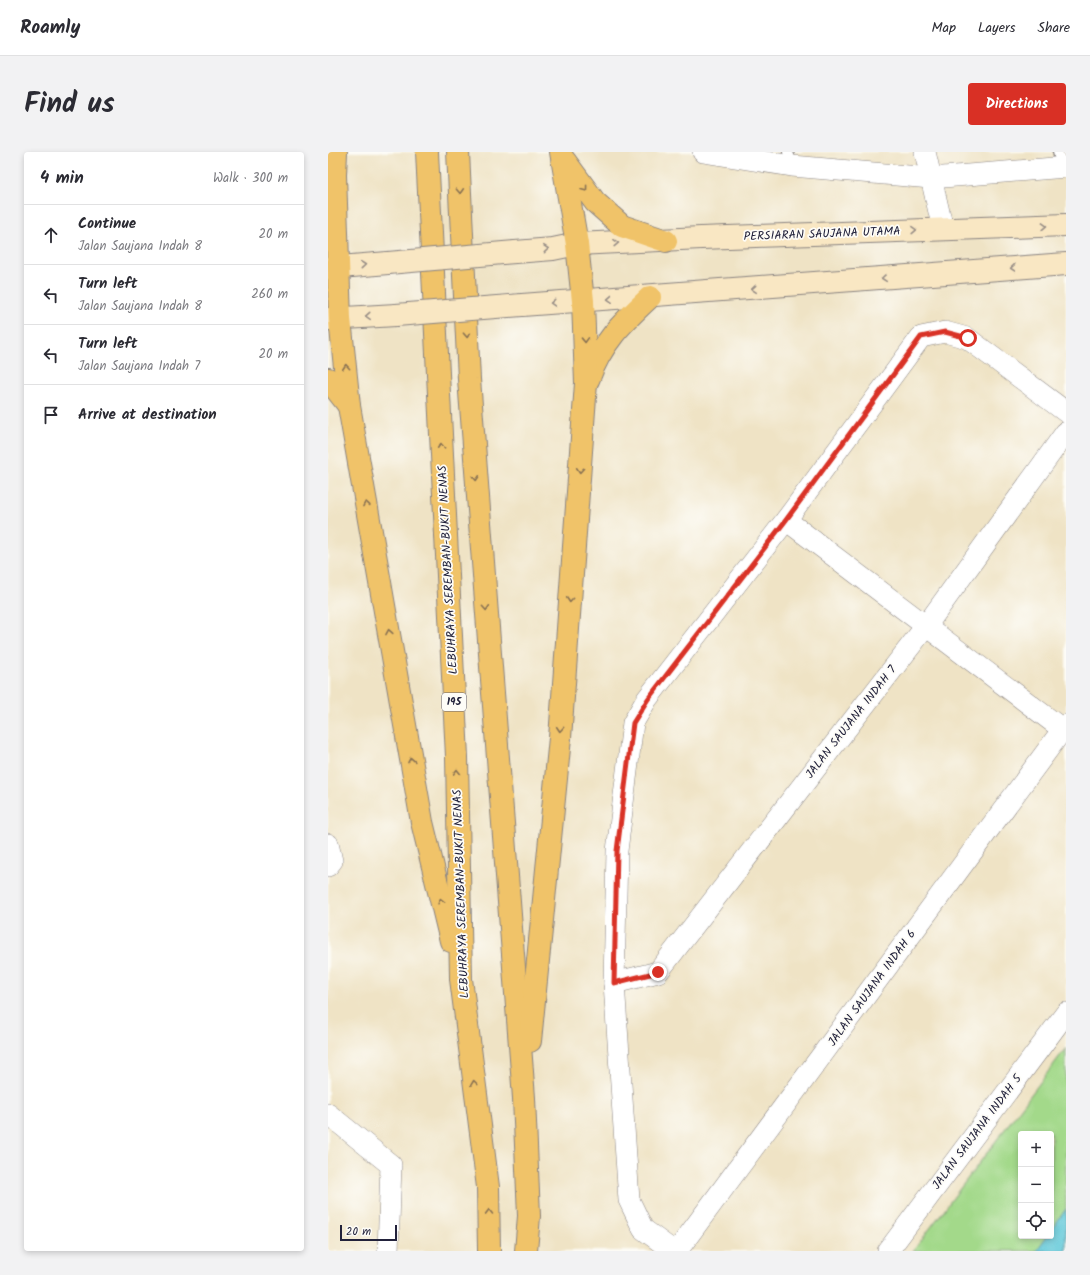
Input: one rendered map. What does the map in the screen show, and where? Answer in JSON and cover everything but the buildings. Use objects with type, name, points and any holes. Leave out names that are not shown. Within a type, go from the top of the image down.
[{"type":"highway","points":[[336,152],[332,204],[334,319],[422,822],[461,979]]},
{"type":"highway","name":"LEBUHRAYA SEREMBAN-BUKIT NENAS","points":[[427,152],[457,757],[461,979],[488,1187],[489,1251]]},
{"type":"highway","points":[[458,152],[469,379],[524,1098],[529,1216],[526,1251]]},
{"type":"highway","points":[[524,1098],[560,738],[586,383],[583,301],[577,244],[561,155]]},
{"type":"highway","points":[[561,155],[595,202],[622,226],[666,241]]},
{"type":"highway","points":[[586,383],[595,360],[616,329],[650,297]]},
{"type":"highway","points":[[328,379],[349,406]]},
{"type":"main road","name":"PERSIARAN SAUJANA UTAMA","points":[[333,267],[553,249],[577,244],[1066,225]]},
{"type":"main road","points":[[334,319],[650,297],[1066,264]]},
{"type":"street","points":[[703,152],[790,159],[931,178],[1062,162]]},
{"type":"street","points":[[925,152],[943,229]]},
{"type":"street","points":[[673,1251],[643,1229],[629,1200],[614,983],[617,851],[633,723],[648,699],[786,520],[921,337],[945,332],[968,338],[1066,412]]},
{"type":"street","name":"JALAN SAUJANA INDAH 7","points":[[614,983],[658,972],[926,626],[1066,432]]},
{"type":"street","points":[[786,520],[1065,729]]},
{"type":"street","name":"JALAN SAUJANA INDAH 6","points":[[677,1251],[1065,729]]},
{"type":"street","name":"JALAN SAUJANA INDAH 5","points":[[888,1251],[1066,1013]]},
{"type":"street","points":[[328,1114],[391,1165],[388,1251]]},
{"type":"green space","points":[[1066,1048],[1066,1251],[913,1251]]},
{"type":"water","points":[[1066,1209],[1066,1251],[1036,1251],[1045,1239],[1054,1239],[1054,1226]]},
{"type":"route","points":[[658,972],[614,983],[617,851],[633,723],[648,699],[786,520],[921,337],[945,332],[968,338]]}]
